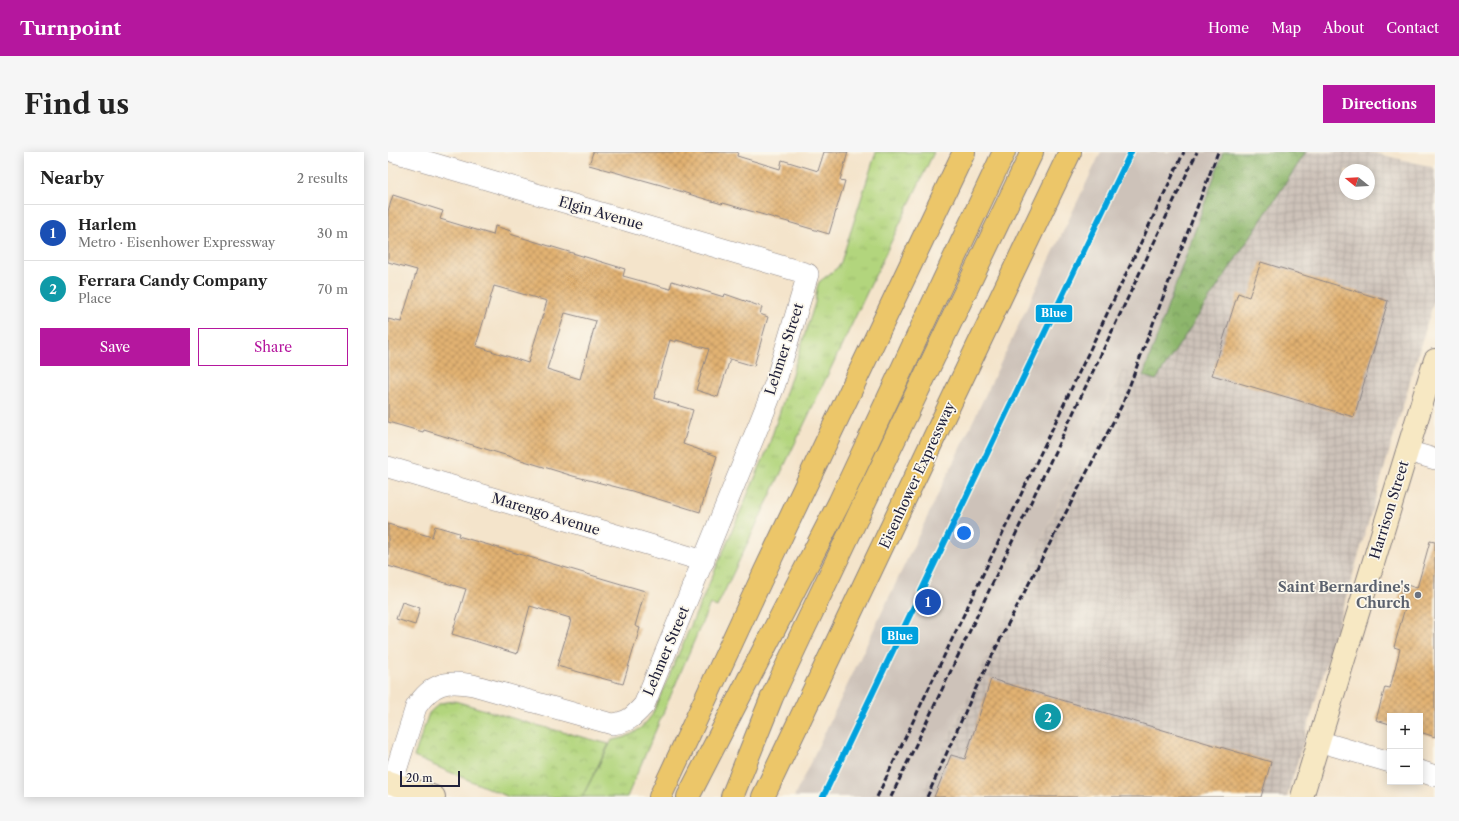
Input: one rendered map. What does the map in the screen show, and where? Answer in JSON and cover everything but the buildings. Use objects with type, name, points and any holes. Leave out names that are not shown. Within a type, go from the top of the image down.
[{"type":"highway","points":[[660,797],[765,571],[964,152]]},
{"type":"highway","points":[[688,797],[839,503],[1004,152]]},
{"type":"highway","points":[[732,797],[772,697],[798,640],[1032,152]]},
{"type":"highway","name":"Eisenhower Expressway","points":[[763,797],[1070,152]]},
{"type":"street","name":"Elgin Avenue","points":[[394,152],[808,274]]},
{"type":"street","name":"Lehmer Street","points":[[389,787],[416,707],[423,696],[433,688],[445,683],[458,682],[473,684],[612,724],[625,722],[634,716],[644,705],[704,561],[774,384],[808,274]]},
{"type":"street","name":"Harrison Street","points":[[1302,797],[1435,360]]},
{"type":"street","points":[[1407,451],[1435,459]]},
{"type":"street","name":"Marengo Avenue","points":[[388,467],[704,561]]},
{"type":"street","points":[[1318,741],[1387,761]]},
{"type":"street","points":[[1423,772],[1435,776]]},
{"type":"street","points":[[389,787],[434,797]]},
{"type":"shaded area","points":[[1101,152],[1306,152],[1156,380],[1121,370],[920,797],[794,797]]},
{"type":"shaded area","points":[[1306,152],[1370,152],[1429,166],[1435,169],[1435,297],[1287,797],[920,797],[1122,369],[1156,379]]},
{"type":"green space","points":[[876,152],[934,152],[717,607],[710,604],[627,797],[582,797],[612,740],[635,732],[644,725],[652,715],[768,448],[815,303],[819,282],[837,268],[841,262]]},
{"type":"green space","points":[[1223,152],[1306,152],[1156,380],[1143,376]]},
{"type":"green space","points":[[455,701],[532,724],[609,744],[582,797],[509,797],[414,757],[429,713],[440,703]]},
{"type":"railway","points":[[877,797],[1184,152]]},
{"type":"railway","points":[[891,797],[1197,152]]},
{"type":"railway","points":[[927,797],[975,690],[1123,403],[1218,152]]},
{"type":"transit line","name":"Blue","points":[[823,797],[1131,152]]},
{"type":"place","name":"Saint Bernardine's Church","points":[[1418,595]]},
{"type":"place","name":"Harlem","points":[[928,602]]},
{"type":"place","name":"Ferrara Candy Company","points":[[1048,717]]}]
